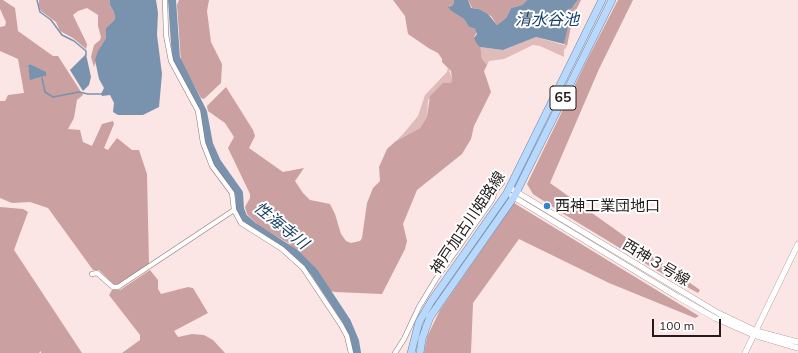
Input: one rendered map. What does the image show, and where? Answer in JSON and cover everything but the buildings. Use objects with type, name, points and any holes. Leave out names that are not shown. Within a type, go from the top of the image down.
[{"type":"main road","name":"神戸加古川姫路線","points":[[411,353],[418,322],[508,190],[602,0]]},
{"type":"main road","name":"神戸加古川姫路線","points":[[420,353],[422,339],[430,317],[515,194],[612,0]]},
{"type":"street","points":[[165,0],[166,35],[171,61],[198,111],[203,143],[212,166],[232,193],[234,210],[241,223],[282,250],[305,271],[341,325],[347,336],[351,353]]},
{"type":"street","points":[[395,353],[404,339],[419,307],[492,200],[495,190],[498,189],[502,183]]},
{"type":"street","points":[[498,189],[508,190]]},
{"type":"street","name":"西神３号線","points":[[508,190],[678,298],[715,318],[798,348]]},
{"type":"street","points":[[92,274],[97,273],[113,287],[118,287],[234,210]]},
{"type":"street","points":[[745,353],[798,244]]},
{"type":"street","name":"西神３号線","points":[[755,333],[798,342]]},
{"type":"shaded area","points":[[0,0],[3,0],[15,8],[18,31],[53,56],[58,56],[83,95],[77,100],[74,118],[68,129],[80,130],[83,142],[92,146],[102,124],[113,121],[114,124],[104,148],[108,150],[117,138],[132,150],[139,150],[147,174],[149,264],[119,284],[114,285],[99,270],[93,270],[48,208],[30,202],[12,203],[0,198],[0,101],[5,101],[8,95],[24,93],[18,59],[0,51],[0,27],[5,26],[6,22],[0,9]],"holes":[[[30,64],[45,72],[46,76],[34,79],[29,71],[28,65]]]},
{"type":"shaded area","points":[[39,0],[110,0],[110,5],[114,12],[115,19],[106,28],[106,38],[100,48],[94,67],[91,57],[94,45],[100,40],[101,37],[98,26],[98,15],[87,8],[78,11],[73,15],[87,44],[86,49],[73,38],[60,31],[56,22],[41,11]]},
{"type":"shaded area","points":[[179,0],[209,0],[207,11],[211,42],[222,64],[221,83],[204,99],[201,98],[181,62],[177,5]]},
{"type":"shaded area","points":[[393,0],[454,0],[453,5],[449,6],[451,11],[464,19],[469,27],[475,29],[477,32],[474,37],[480,45],[482,59],[487,65],[484,71],[491,92],[474,126],[471,139],[462,154],[417,190],[403,224],[407,241],[405,249],[382,294],[330,291],[312,265],[288,243],[259,226],[247,214],[245,207],[250,198],[250,194],[228,148],[234,137],[225,123],[208,111],[207,106],[226,87],[253,130],[255,136],[249,148],[283,172],[304,168],[295,181],[303,193],[310,200],[330,204],[335,214],[341,234],[346,241],[351,243],[360,241],[362,238],[367,203],[373,188],[380,181],[379,167],[387,149],[396,141],[420,128],[427,117],[430,96],[443,83],[451,83],[452,78],[451,71],[442,62],[442,59],[438,53],[408,34],[405,16]]},
{"type":"shaded area","points":[[468,0],[527,0],[522,5],[511,8],[506,18],[497,25],[491,16],[479,9],[472,8]]},
{"type":"shaded area","points":[[578,0],[581,0],[573,16],[567,46],[564,44],[567,10],[574,6]]},
{"type":"shaded area","points":[[618,0],[633,0],[599,69],[550,183],[700,290],[698,293],[656,270],[562,213],[533,194],[527,184]]},
{"type":"shaded area","points":[[536,37],[567,46],[564,50],[564,57],[540,46],[533,45],[504,59],[489,61],[487,65],[482,59],[480,47],[503,50]]},
{"type":"shaded area","points":[[448,67],[452,78],[451,83],[428,100],[427,117],[420,128],[396,141],[418,116],[425,95],[447,72]]},
{"type":"shaded area","points":[[514,203],[699,316],[695,318],[609,283],[519,239],[473,303],[471,353],[424,353],[427,337],[440,310]]},
{"type":"shaded area","points":[[0,207],[23,209],[28,212],[14,250],[82,353],[41,353],[41,351],[39,353],[0,353]]},
{"type":"shaded area","points":[[150,270],[158,280],[158,289],[161,294],[188,287],[193,288],[208,313],[174,331],[178,337],[192,334],[204,335],[213,340],[225,353],[122,353],[140,340],[140,335],[109,295],[112,290],[120,290]]},
{"type":"water","points":[[110,0],[156,0],[158,13],[157,35],[162,74],[159,107],[143,115],[118,115],[113,112],[114,103],[110,95],[102,96],[101,94],[104,88],[99,79],[95,60],[98,51],[106,38],[106,28],[115,19],[114,12],[110,5]]},
{"type":"water","name":"清水谷池","points":[[454,0],[468,0],[471,8],[479,9],[488,14],[497,25],[506,18],[511,8],[522,5],[527,0],[578,0],[572,8],[567,10],[568,26],[564,44],[536,37],[503,50],[480,47],[477,44],[474,38],[477,34],[475,29],[469,27],[464,19],[451,11],[448,7],[453,5]]},
{"type":"water","points":[[86,54],[91,77],[89,85],[83,91],[70,70]]},
{"type":"water","points":[[30,64],[46,72],[46,76],[30,80],[28,65]]},
{"type":"waterway","points":[[37,0],[40,12],[51,20],[62,35],[74,41],[86,51],[86,55]]},
{"type":"waterway","name":"性海寺川","points":[[172,0],[176,58],[203,112],[209,144],[217,162],[239,193],[240,209],[243,217],[253,226],[295,253],[314,272],[347,322],[355,341],[357,353]]},
{"type":"waterway","points":[[42,78],[45,92],[53,97],[79,92],[88,94],[103,94]]},
{"type":"place","name":"西神工業団地口","points":[[547,206]]}]
